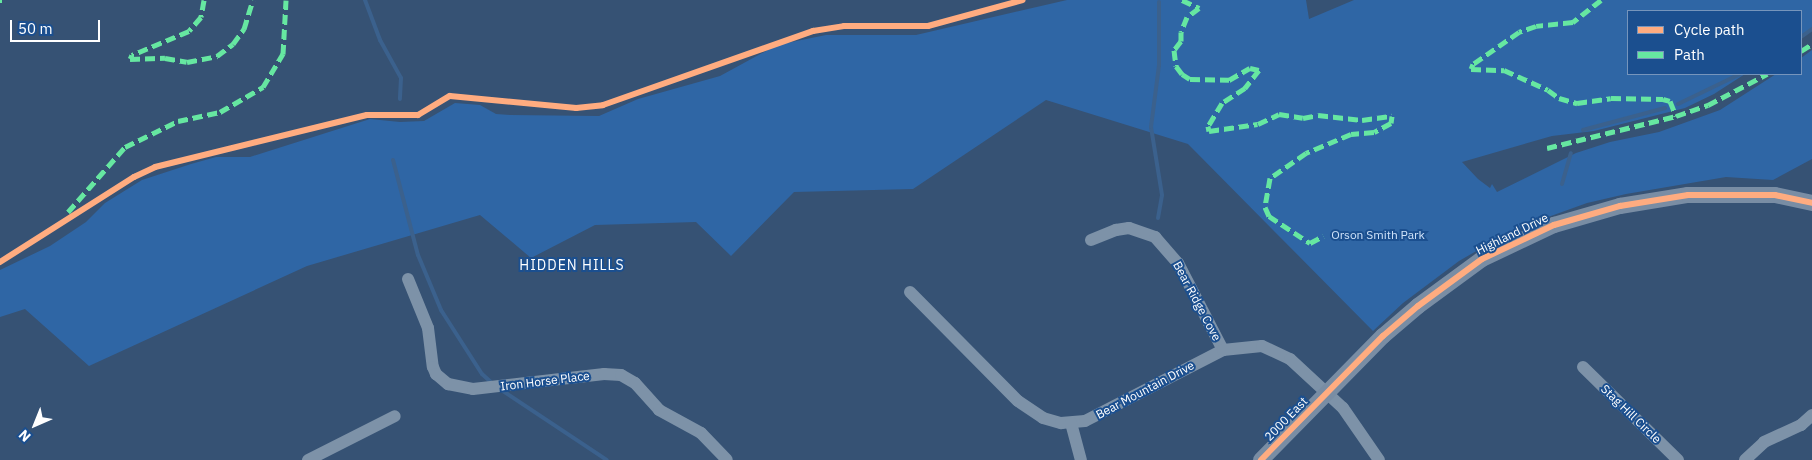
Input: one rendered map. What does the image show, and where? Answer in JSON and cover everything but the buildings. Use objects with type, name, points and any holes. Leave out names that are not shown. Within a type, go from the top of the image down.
[{"type":"street","name":"Highland Drive","points":[[1326,393],[1383,336],[1468,269],[1482,259],[1554,225],[1620,206],[1688,195],[1775,195],[1812,203]]},
{"type":"street","name":"Bear Ridge Cove","points":[[1091,240],[1116,230],[1130,228],[1155,237],[1178,263],[1223,350]]},
{"type":"street","name":"Iron Horse Place","points":[[408,279],[428,328],[436,374],[456,387],[481,389],[604,374],[628,378],[653,405],[701,433],[727,460]]},
{"type":"street","name":"Bear Mountain Drive","points":[[910,292],[1026,408],[1043,418],[1071,423],[1098,417],[1136,392],[1223,350],[1247,345],[1277,350],[1326,393],[1361,430],[1379,460]]},
{"type":"street","name":"Stag Hill Circle","points":[[1583,367],[1678,460]]},
{"type":"street","name":"2000 East","points":[[1261,460],[1326,393]]},
{"type":"street","points":[[1746,460],[1764,442],[1801,425],[1812,415]]},
{"type":"street","points":[[308,460],[395,416]]},
{"type":"street","points":[[1071,423],[1082,460]]},
{"type":"green space","name":"Orson Smith Park","points":[[1067,0],[1306,0],[1309,19],[1354,0],[1812,0],[1812,28],[1802,35],[1802,10],[1627,10],[1627,75],[1743,75],[1714,94],[1685,108],[1594,131],[1552,136],[1462,162],[1478,179],[1490,188],[1492,184],[1497,192],[1576,153],[1610,142],[1659,132],[1720,110],[1774,75],[1802,75],[1802,57],[1812,50],[1812,159],[1773,180],[1726,177],[1626,194],[1587,203],[1537,221],[1499,238],[1459,261],[1403,303],[1373,331],[1188,144],[1046,100],[913,189],[794,192],[731,256],[696,222],[595,225],[531,258],[480,215],[307,266],[89,366],[25,309],[0,317],[0,270],[50,246],[86,222],[105,203],[142,180],[191,164],[216,157],[250,157],[370,119],[400,122],[424,121],[455,103],[480,105],[496,114],[599,116],[638,99],[720,76],[777,45],[826,35],[916,35]]},
{"type":"waterway","points":[[365,0],[380,40],[401,78],[400,99]]},
{"type":"waterway","points":[[1158,218],[1162,195],[1151,127],[1159,65],[1159,2]]},
{"type":"waterway","points":[[1802,36],[1812,29]]},
{"type":"waterway","points":[[1678,104],[1738,75]]},
{"type":"waterway","points":[[1583,130],[1665,108]]},
{"type":"waterway","points":[[1562,184],[1571,153]]},
{"type":"waterway","points":[[393,160],[418,255],[441,310],[482,374],[492,383]]},
{"type":"waterway","points":[[500,389],[607,460]]},
{"type":"marked path","points":[[204,0],[201,17],[189,31],[132,55],[130,59],[165,58],[187,62],[217,56],[233,44],[244,29],[253,0]]},
{"type":"marked path","points":[[68,212],[125,147],[178,121],[220,112],[263,87],[283,54],[286,0]]},
{"type":"marked path","points":[[1182,0],[1199,8],[1187,17],[1181,32],[1181,41],[1174,50],[1176,66],[1182,74],[1190,79],[1229,80],[1250,68],[1259,70],[1245,88],[1222,103],[1208,126],[1209,131],[1258,124],[1279,114],[1303,118],[1318,115],[1362,120],[1392,116],[1391,123],[1374,132],[1351,134],[1306,153],[1270,178],[1265,207],[1269,216],[1310,243],[1323,236]]},
{"type":"marked path","points":[[1601,0],[1573,22],[1536,26],[1519,32],[1473,64],[1471,69],[1504,70],[1548,90],[1559,98],[1577,103],[1611,98],[1663,99],[1670,101],[1676,116]]},
{"type":"marked path","points":[[1802,50],[1812,44]]},
{"type":"marked path","points":[[1547,148],[1676,116],[1708,105],[1765,75]]},
{"type":"cycle path","points":[[0,262],[134,177],[155,167],[367,115],[418,115],[450,96],[576,108],[603,105],[813,31],[844,26],[928,26],[1023,0]]},
{"type":"cycle path","points":[[1261,460],[1383,336],[1418,306],[1482,259],[1554,225],[1620,206],[1688,195],[1775,195],[1812,203]]},
{"type":"district","name":"HIDDEN HILLS","points":[[572,265]]}]
